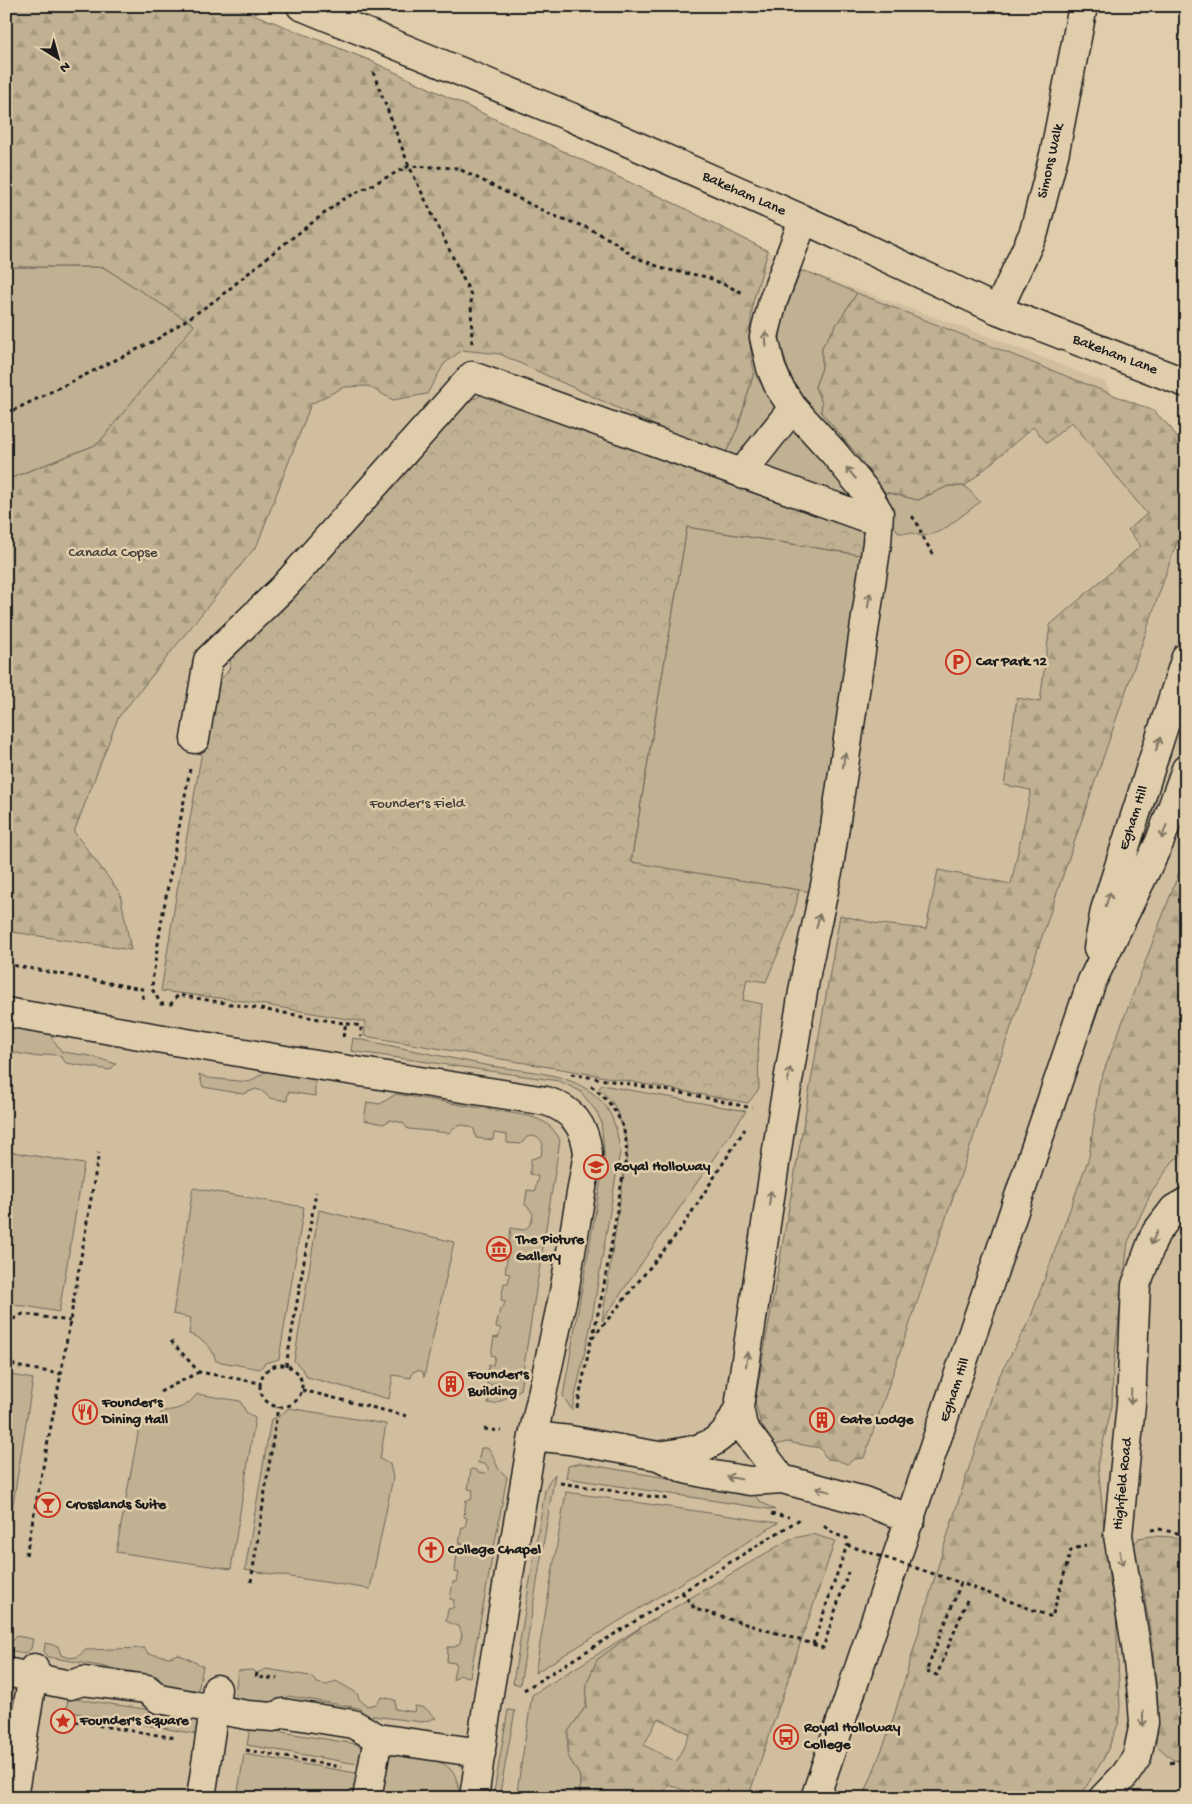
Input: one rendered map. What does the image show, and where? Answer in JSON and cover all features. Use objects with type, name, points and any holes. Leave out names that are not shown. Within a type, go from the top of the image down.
[{"type":"street","name":"Bakeham Lane","points":[[301,6],[571,117],[998,310],[1186,383]]},
{"type":"street","name":"Simons Walk","points":[[998,310],[1034,232],[1055,151],[1083,6]]},
{"type":"street","points":[[658,1456],[706,1447],[727,1430],[739,1407],[781,1123],[807,968],[829,867],[877,543],[879,513],[867,493],[793,408],[779,387],[771,368],[764,337],[772,301],[810,224]]},
{"type":"street","points":[[193,750],[208,660],[283,588],[472,376],[864,517]]},
{"type":"street","points":[[744,475],[748,465],[793,408]]},
{"type":"street","name":"Egham Hill","points":[[1092,981],[1105,910],[1186,657]]},
{"type":"street","name":"Egham Hill","points":[[816,1798],[1092,981],[1160,841],[1186,769]]},
{"type":"street","points":[[6,1012],[546,1101],[557,1104],[567,1110],[582,1128],[588,1153],[564,1292],[533,1436],[489,1693],[474,1798]]},
{"type":"street","name":"Highfield Road","points":[[1103,1798],[1126,1775],[1137,1757],[1144,1723],[1136,1646],[1118,1535],[1131,1404],[1136,1285],[1155,1234],[1174,1208],[1186,1202]]},
{"type":"street","points":[[739,1407],[743,1427],[782,1479]]},
{"type":"street","points":[[533,1436],[570,1440],[658,1456],[685,1469],[708,1474],[750,1481],[782,1479],[864,1501],[911,1519]]},
{"type":"street","points":[[6,1672],[34,1672],[70,1685],[83,1681],[147,1690],[159,1698],[216,1699],[247,1715],[274,1717],[283,1713],[353,1724],[378,1738],[480,1753]]},
{"type":"street","points":[[13,1798],[34,1672]]},
{"type":"street","points":[[201,1798],[216,1699]]},
{"type":"street","points":[[369,1785],[378,1738]]},
{"type":"path","points":[[372,69],[410,166],[471,295],[472,347]]},
{"type":"path","points":[[6,414],[156,340],[216,300],[342,200],[410,166],[457,168],[552,216],[588,228],[613,241],[633,256],[664,269],[707,277],[749,296]]},
{"type":"path","points":[[193,750],[153,976],[152,989],[159,1003],[171,1006],[178,995],[188,996],[360,1026],[360,1037],[369,1039]]},
{"type":"path","points":[[6,964],[142,989],[142,1001],[150,1002]]},
{"type":"path","points":[[562,1072],[693,1095],[748,1106],[757,1111]]},
{"type":"path","points":[[560,1483],[591,1340],[681,1229],[747,1126]]},
{"type":"path","points":[[26,1555],[61,1374],[98,1152]]},
{"type":"path","points":[[286,1366],[316,1192]]},
{"type":"path","points":[[6,1322],[23,1314],[70,1321]]},
{"type":"path","points":[[171,1341],[199,1372]]},
{"type":"path","points":[[6,1358],[15,1366],[61,1374]]},
{"type":"path","points":[[275,1365],[286,1366],[293,1368],[298,1373],[302,1390],[296,1401],[289,1405],[278,1407],[268,1403],[264,1398],[261,1392],[261,1383],[263,1375],[268,1369],[275,1365]]},
{"type":"path","points":[[160,1392],[199,1372],[261,1383]]},
{"type":"path","points":[[302,1390],[407,1416]]},
{"type":"path","points":[[251,1582],[278,1407]]},
{"type":"path","points":[[523,1690],[800,1519]]},
{"type":"path","points":[[813,1644],[847,1546],[1052,1617],[1071,1550]]},
{"type":"path","points":[[682,1592],[695,1609],[823,1648],[848,1572]]},
{"type":"path","points":[[961,1584],[926,1672],[937,1674],[967,1600]]},
{"type":"path","points":[[522,1698],[525,1681]]},
{"type":"path","points":[[27,1714],[169,1737]]},
{"type":"path","points":[[241,1749],[369,1785]]},
{"type":"shaded area","name":"Royal Holloway","points":[[6,6],[233,6],[369,60],[680,206],[808,272],[1001,341],[1106,383],[1178,533],[1186,536],[1186,1798],[6,1798]]},
{"type":"green space","name":"Canada Copse","points":[[6,6],[233,6],[369,60],[680,206],[768,251],[753,302],[749,338],[754,372],[738,427],[724,457],[500,354],[462,350],[444,364],[427,394],[393,400],[368,386],[344,387],[311,404],[257,545],[118,718],[74,832],[120,893],[131,950],[6,931],[6,480],[98,444],[194,325],[103,267],[6,267]]},
{"type":"green space","points":[[6,267],[103,267],[195,325],[98,444],[6,480]]},
{"type":"green space","points":[[801,271],[808,272],[857,293],[822,347],[822,368],[815,387],[822,403],[821,412],[854,451],[822,419],[803,396],[795,384],[781,346],[780,337],[783,320]]},
{"type":"green space","points":[[857,293],[1154,411],[1171,428],[1181,444],[1186,457],[1186,520],[1173,553],[864,1458],[854,1459],[847,1464],[827,1459],[820,1448],[787,1442],[775,1445],[761,1424],[755,1402],[840,915],[873,923],[926,929],[938,870],[1011,884],[1031,790],[1004,785],[1017,698],[1040,702],[1050,625],[1141,546],[1128,530],[1147,514],[1072,422],[1047,443],[1033,427],[965,486],[948,486],[918,500],[885,492],[821,412],[822,403],[815,387],[822,368],[822,347]]},
{"type":"green space","points":[[754,372],[780,415],[843,481],[859,506],[724,457],[738,427]]},
{"type":"green space","name":"Founder's Field","points":[[486,392],[868,529],[867,556],[687,527],[631,862],[799,890],[790,925],[766,982],[747,979],[743,1000],[762,1004],[758,1050],[759,1089],[748,1103],[364,1036],[365,1022],[236,1000],[161,991],[214,685],[230,667],[229,651],[465,400],[476,398]]},
{"type":"green space","points":[[948,486],[965,486],[980,502],[943,530],[933,534],[922,536],[911,533],[899,533],[892,523],[885,492],[918,500]]},
{"type":"green space","points":[[687,527],[867,556],[812,892],[631,863]]},
{"type":"green space","points":[[1186,854],[1186,1152],[1173,1161],[1152,1191],[1128,1242],[1113,1370],[1112,1406],[1098,1464],[1109,1579],[1116,1612],[1120,1707],[1118,1725],[1104,1758],[1079,1798],[863,1798],[891,1726],[945,1543],[997,1380],[1030,1319],[1089,1157],[1099,1084]]},
{"type":"green space","points":[[11,1024],[45,1028],[62,1052],[91,1056],[116,1064],[110,1070],[66,1063],[60,1056],[48,1054],[38,1057],[6,1051],[6,1029]]},
{"type":"green space","points":[[353,1038],[485,1065],[558,1077],[585,1088],[603,1102],[607,1108],[616,1130],[620,1152],[591,1324],[572,1410],[563,1396],[604,1163],[601,1121],[596,1111],[580,1091],[559,1081],[351,1051]]},
{"type":"green space","points":[[273,1067],[310,1074],[315,1081],[315,1096],[288,1092],[287,1101],[270,1098],[262,1091],[256,1089],[243,1094],[203,1087],[199,1074],[208,1078],[249,1082]]},
{"type":"green space","points":[[602,1085],[746,1111],[602,1321],[628,1146],[617,1111],[612,1102],[599,1088]]},
{"type":"green space","points":[[396,1094],[529,1116],[548,1124],[560,1140],[520,1390],[495,1404],[488,1403],[490,1393],[498,1390],[499,1385],[486,1383],[489,1365],[493,1365],[495,1356],[491,1355],[494,1337],[498,1338],[501,1328],[496,1327],[500,1309],[503,1309],[505,1301],[501,1300],[504,1283],[508,1283],[510,1274],[505,1273],[511,1228],[523,1230],[531,1222],[533,1214],[525,1205],[527,1190],[535,1191],[538,1176],[530,1174],[531,1159],[541,1156],[543,1144],[538,1138],[532,1136],[527,1137],[521,1144],[507,1143],[507,1135],[494,1133],[493,1140],[476,1138],[474,1129],[464,1125],[457,1126],[449,1133],[408,1129],[403,1123],[391,1120],[383,1124],[364,1120],[367,1102],[380,1104]]},
{"type":"green space","points":[[6,1151],[84,1164],[59,1312],[6,1305]]},
{"type":"green space","points":[[193,1188],[304,1207],[279,1359],[265,1363],[260,1369],[216,1361],[212,1351],[206,1344],[199,1338],[189,1334],[191,1318],[173,1314]]},
{"type":"green space","points":[[319,1210],[454,1242],[424,1377],[423,1372],[418,1370],[413,1372],[411,1378],[393,1375],[389,1399],[307,1377],[294,1361]]},
{"type":"green space","points":[[6,1374],[33,1379],[9,1529],[6,1529]]},
{"type":"green space","points":[[197,1394],[240,1401],[246,1412],[255,1418],[231,1569],[116,1552],[140,1423],[158,1426],[162,1411],[182,1407]]},
{"type":"green space","points":[[289,1408],[386,1424],[380,1459],[390,1464],[393,1478],[370,1589],[245,1570],[271,1419],[278,1417]]},
{"type":"green space","points":[[481,1448],[487,1448],[491,1451],[498,1468],[507,1477],[470,1677],[460,1675],[453,1680],[456,1663],[447,1662],[448,1647],[455,1647],[460,1643],[462,1634],[459,1627],[446,1621],[448,1609],[453,1608],[454,1600],[450,1599],[453,1582],[457,1582],[459,1573],[455,1572],[457,1553],[462,1553],[463,1544],[459,1543],[462,1527],[465,1527],[467,1518],[464,1517],[466,1500],[471,1500],[473,1490],[468,1489],[471,1469],[485,1473],[488,1470],[485,1464],[478,1463]]},
{"type":"green space","points":[[580,1463],[753,1493],[760,1501],[775,1510],[566,1478],[568,1466]]},
{"type":"green space","points":[[555,1474],[520,1685],[513,1683],[545,1490]]},
{"type":"green space","points":[[566,1492],[778,1523],[535,1673]]},
{"type":"green space","points":[[812,1534],[835,1541],[748,1798],[703,1798],[668,1784],[663,1798],[580,1798],[580,1776],[568,1756],[568,1732],[586,1706],[587,1683],[597,1660],[641,1627],[790,1539]],"holes":[[[658,1718],[690,1734],[676,1762],[644,1745]]]},
{"type":"green space","points":[[1152,1536],[1172,1537],[1186,1542],[1186,1761],[1173,1760],[1156,1745],[1158,1701],[1152,1643],[1142,1580],[1131,1549],[1139,1538]]},
{"type":"green space","points":[[641,1627],[597,1660],[587,1683],[586,1706],[568,1732],[568,1756],[580,1776],[580,1798],[516,1798],[532,1695]]},
{"type":"green space","points":[[16,1636],[33,1639],[31,1649],[25,1653],[6,1650],[6,1646]]},
{"type":"green space","points":[[45,1643],[58,1646],[61,1655],[71,1658],[77,1657],[84,1650],[144,1648],[149,1654],[170,1657],[178,1654],[203,1666],[198,1692],[166,1688],[157,1676],[48,1657],[44,1653]]},
{"type":"green space","points":[[266,1669],[310,1676],[317,1683],[327,1685],[336,1681],[357,1693],[359,1699],[367,1706],[376,1704],[382,1697],[395,1700],[395,1709],[414,1712],[415,1706],[425,1708],[436,1718],[422,1722],[365,1715],[359,1708],[288,1696],[276,1708],[234,1701],[238,1671],[252,1670],[257,1673]]},
{"type":"green space","points":[[68,1698],[194,1716],[198,1722],[196,1734],[66,1711]]},
{"type":"green space","points":[[508,1710],[515,1711],[499,1798],[493,1798]]},
{"type":"green space","points":[[250,1727],[356,1744],[363,1748],[363,1765],[247,1745]]},
{"type":"green space","points":[[388,1751],[425,1757],[446,1766],[454,1773],[458,1784],[458,1798],[375,1798]]},
{"type":"green space","points":[[244,1754],[362,1774],[358,1798],[237,1798]]},
{"type":"place","name":"Car Park 12","points":[[958,662]]},
{"type":"place","name":"Royal Holloway","points":[[596,1167]]},
{"type":"place","name":"The Picture Gallery","points":[[499,1249]]},
{"type":"place","name":"Founder's Building","points":[[451,1384]]},
{"type":"place","name":"Founder's Dining Hall","points":[[85,1412]]},
{"type":"place","name":"Gate Lodge","points":[[822,1420]]},
{"type":"place","name":"Crosslands Suite","points":[[48,1505]]},
{"type":"place","name":"College Chapel","points":[[431,1550]]},
{"type":"place","name":"Founder's Square","points":[[63,1721]]},
{"type":"place","name":"Royal Holloway College","points":[[786,1737]]}]
